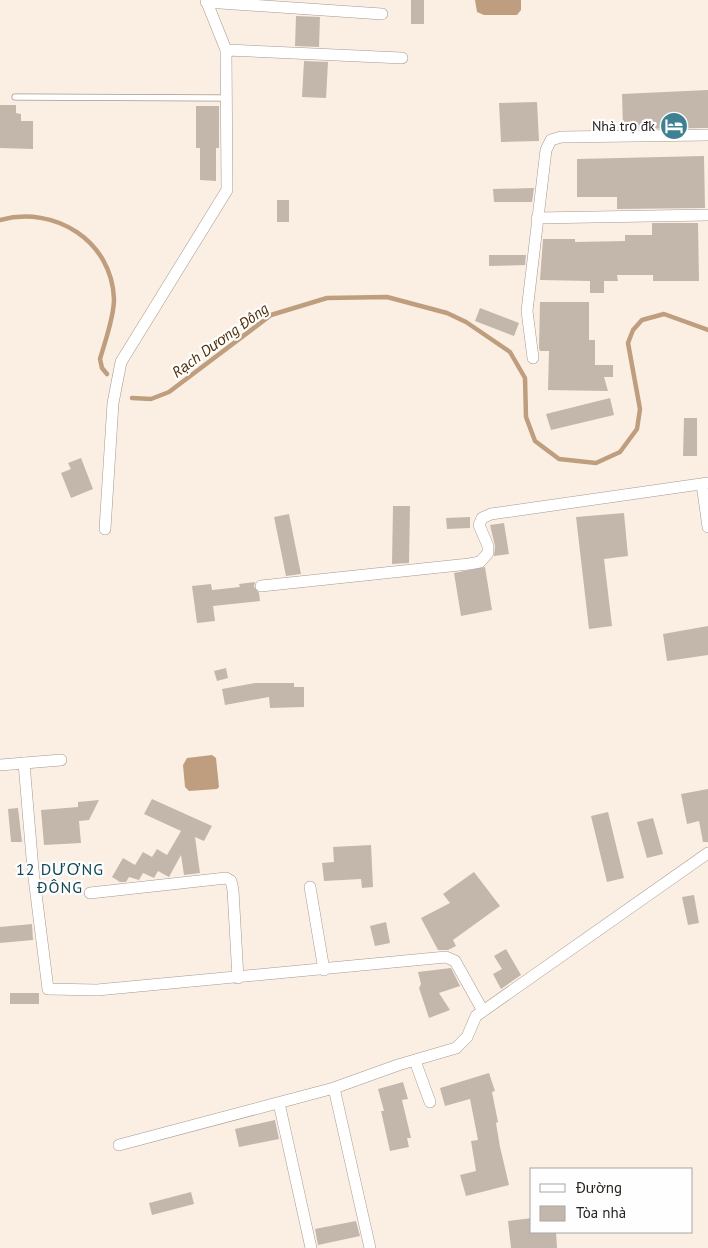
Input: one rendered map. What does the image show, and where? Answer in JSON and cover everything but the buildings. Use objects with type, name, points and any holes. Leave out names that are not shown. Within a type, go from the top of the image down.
[{"type":"street","points":[[105,529],[113,403],[121,362],[227,190],[226,50],[206,1],[382,14]]},
{"type":"street","points":[[226,50],[402,58]]},
{"type":"street","points":[[533,358],[527,311],[546,150],[551,140],[561,137],[708,135]]},
{"type":"street","points":[[537,218],[708,215]]},
{"type":"street","points":[[260,586],[480,562],[488,553],[488,546],[478,525],[482,518],[491,514],[705,483],[708,527]]},
{"type":"street","points":[[0,765],[61,760]]},
{"type":"street","points":[[24,763],[32,870],[48,989],[97,990],[446,957],[455,961],[483,1011]]},
{"type":"street","points":[[120,1145],[334,1088],[456,1048],[467,1037],[476,1016],[708,853]]},
{"type":"street","points":[[90,893],[226,878],[231,882],[234,890],[238,978]]},
{"type":"street","points":[[310,887],[324,970]]},
{"type":"street","points":[[415,1061],[430,1102]]},
{"type":"street","points":[[334,1088],[370,1248]]},
{"type":"street","points":[[279,1103],[311,1248]]},
{"type":"lane","points":[[15,96],[225,98]]},
{"type":"shaded area","points":[[475,0],[521,0],[521,10],[517,15],[484,15],[477,12]]},
{"type":"shaded area","points":[[212,755],[216,758],[219,787],[217,789],[189,791],[185,787],[183,765],[187,758]]},
{"type":"waterway","name":"Rạch Dương Đông","points":[[0,220],[21,217],[41,218],[60,223],[77,232],[92,245],[103,260],[111,278],[114,299],[111,322],[100,359],[102,368],[107,374]]},
{"type":"waterway","name":"Rạch Dương Đông","points":[[132,398],[151,399],[169,392],[271,315],[327,298],[387,297],[447,313],[466,322],[510,352],[525,378],[526,417],[535,441],[559,459],[596,463],[620,452],[637,429],[640,409],[628,343],[633,330],[642,320],[664,314],[708,330]]},
{"type":"place","name":"Nhà trọ đk","points":[[674,126]]},
{"type":"district","name":"12 DƯƠNG ĐÔNG","points":[[60,878]]}]
